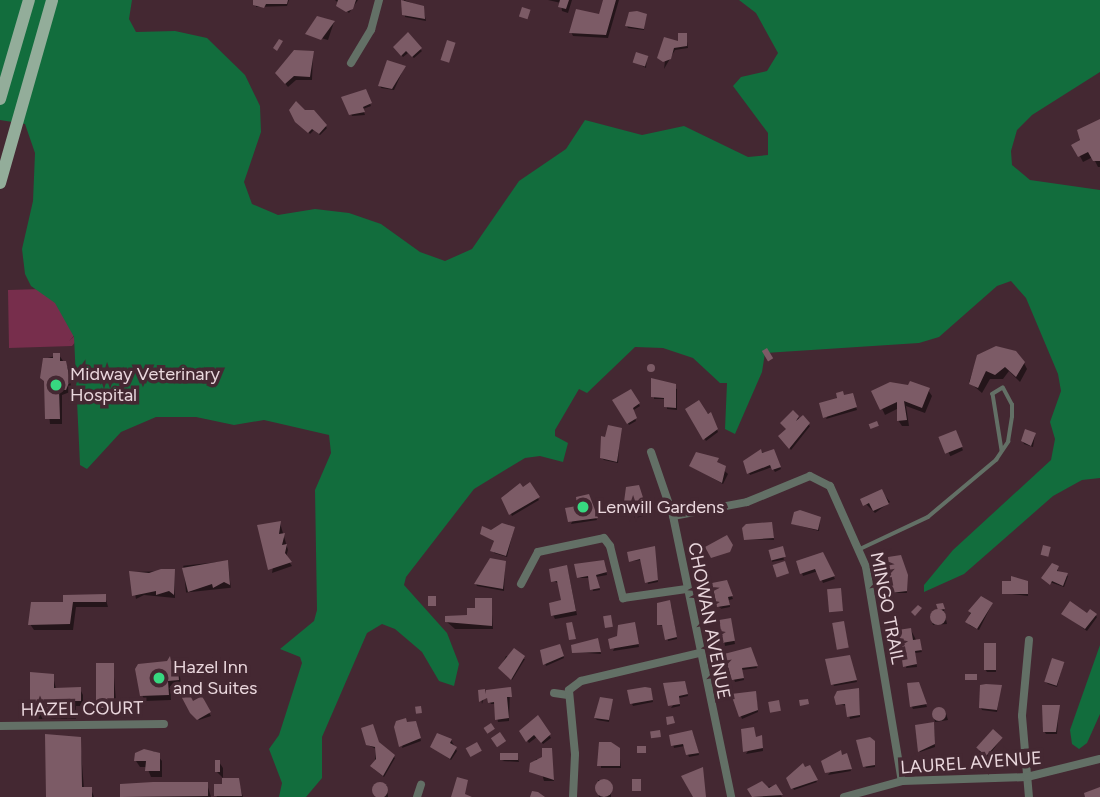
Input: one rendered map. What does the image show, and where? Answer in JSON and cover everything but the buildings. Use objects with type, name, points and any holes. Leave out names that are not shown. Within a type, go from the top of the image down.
[{"type":"main road","points":[[0,99],[29,0]]},
{"type":"main road","points":[[0,183],[52,0]]},
{"type":"street","points":[[351,63],[371,30],[379,0]]},
{"type":"street","name":"CHOWAN AVENUE","points":[[651,452],[673,516],[699,653],[731,797]]},
{"type":"street","points":[[673,516],[747,502],[803,478],[818,477],[821,467]]},
{"type":"street","name":"MINGO TRAIL","points":[[818,477],[830,486],[860,549],[902,781]]},
{"type":"street","points":[[521,584],[538,552],[604,538],[623,598],[687,589]]},
{"type":"street","points":[[1029,640],[1022,716],[1029,797]]},
{"type":"street","points":[[573,797],[575,754],[568,695],[580,681],[699,653]]},
{"type":"street","points":[[554,692],[568,695]]},
{"type":"street","name":"HAZEL COURT","points":[[0,726],[164,724]]},
{"type":"street","name":"LAUREL AVENUE","points":[[844,797],[902,781],[1027,778],[1100,759]]},
{"type":"street","points":[[417,797],[421,785]]},
{"type":"lane","points":[[860,549],[951,502],[1002,450],[1012,417],[1012,405],[1003,388],[993,394],[1002,450]]},
{"type":"shaded area","points":[[0,0],[132,0],[129,19],[136,32],[175,31],[207,38],[245,75],[260,106],[261,132],[244,182],[252,204],[278,215],[315,209],[349,213],[381,224],[420,252],[445,261],[472,249],[519,181],[566,149],[585,120],[642,135],[684,126],[748,157],[768,155],[768,133],[733,86],[741,77],[767,71],[778,53],[756,13],[739,0],[1100,0],[1100,72],[1032,115],[1017,130],[1011,151],[1012,165],[1030,180],[1100,190],[1100,478],[1082,480],[1053,496],[964,574],[924,592],[924,585],[953,550],[1051,460],[1055,439],[1050,422],[1061,391],[1058,374],[1026,298],[1011,281],[997,286],[939,337],[919,343],[765,353],[762,372],[735,434],[725,429],[727,383],[720,383],[693,358],[663,348],[635,347],[587,393],[579,389],[555,430],[555,436],[568,443],[563,462],[540,456],[525,458],[474,489],[406,577],[404,585],[447,633],[459,664],[454,686],[439,681],[422,652],[395,629],[382,624],[367,633],[322,737],[322,778],[306,797],[279,797],[282,783],[269,749],[279,735],[302,663],[300,657],[280,649],[314,621],[317,610],[315,490],[331,453],[329,435],[264,420],[234,425],[196,417],[156,417],[121,432],[87,469],[80,465],[74,337],[55,303],[31,286],[25,274],[22,249],[33,201],[35,153],[25,124],[0,120]]},
{"type":"shaded area","points":[[75,288],[85,324],[69,341],[97,316],[72,346],[9,348],[8,290]]},
{"type":"shaded area","points":[[1100,645],[1100,714],[1087,743],[1079,749],[1072,744],[1070,730]]},
{"type":"place","name":"Midway Veterinary Hospital","points":[[56,385]]},
{"type":"place","name":"Lenwill Gardens","points":[[583,507]]},
{"type":"place","name":"Hazel Inn and Suites","points":[[159,678]]}]
